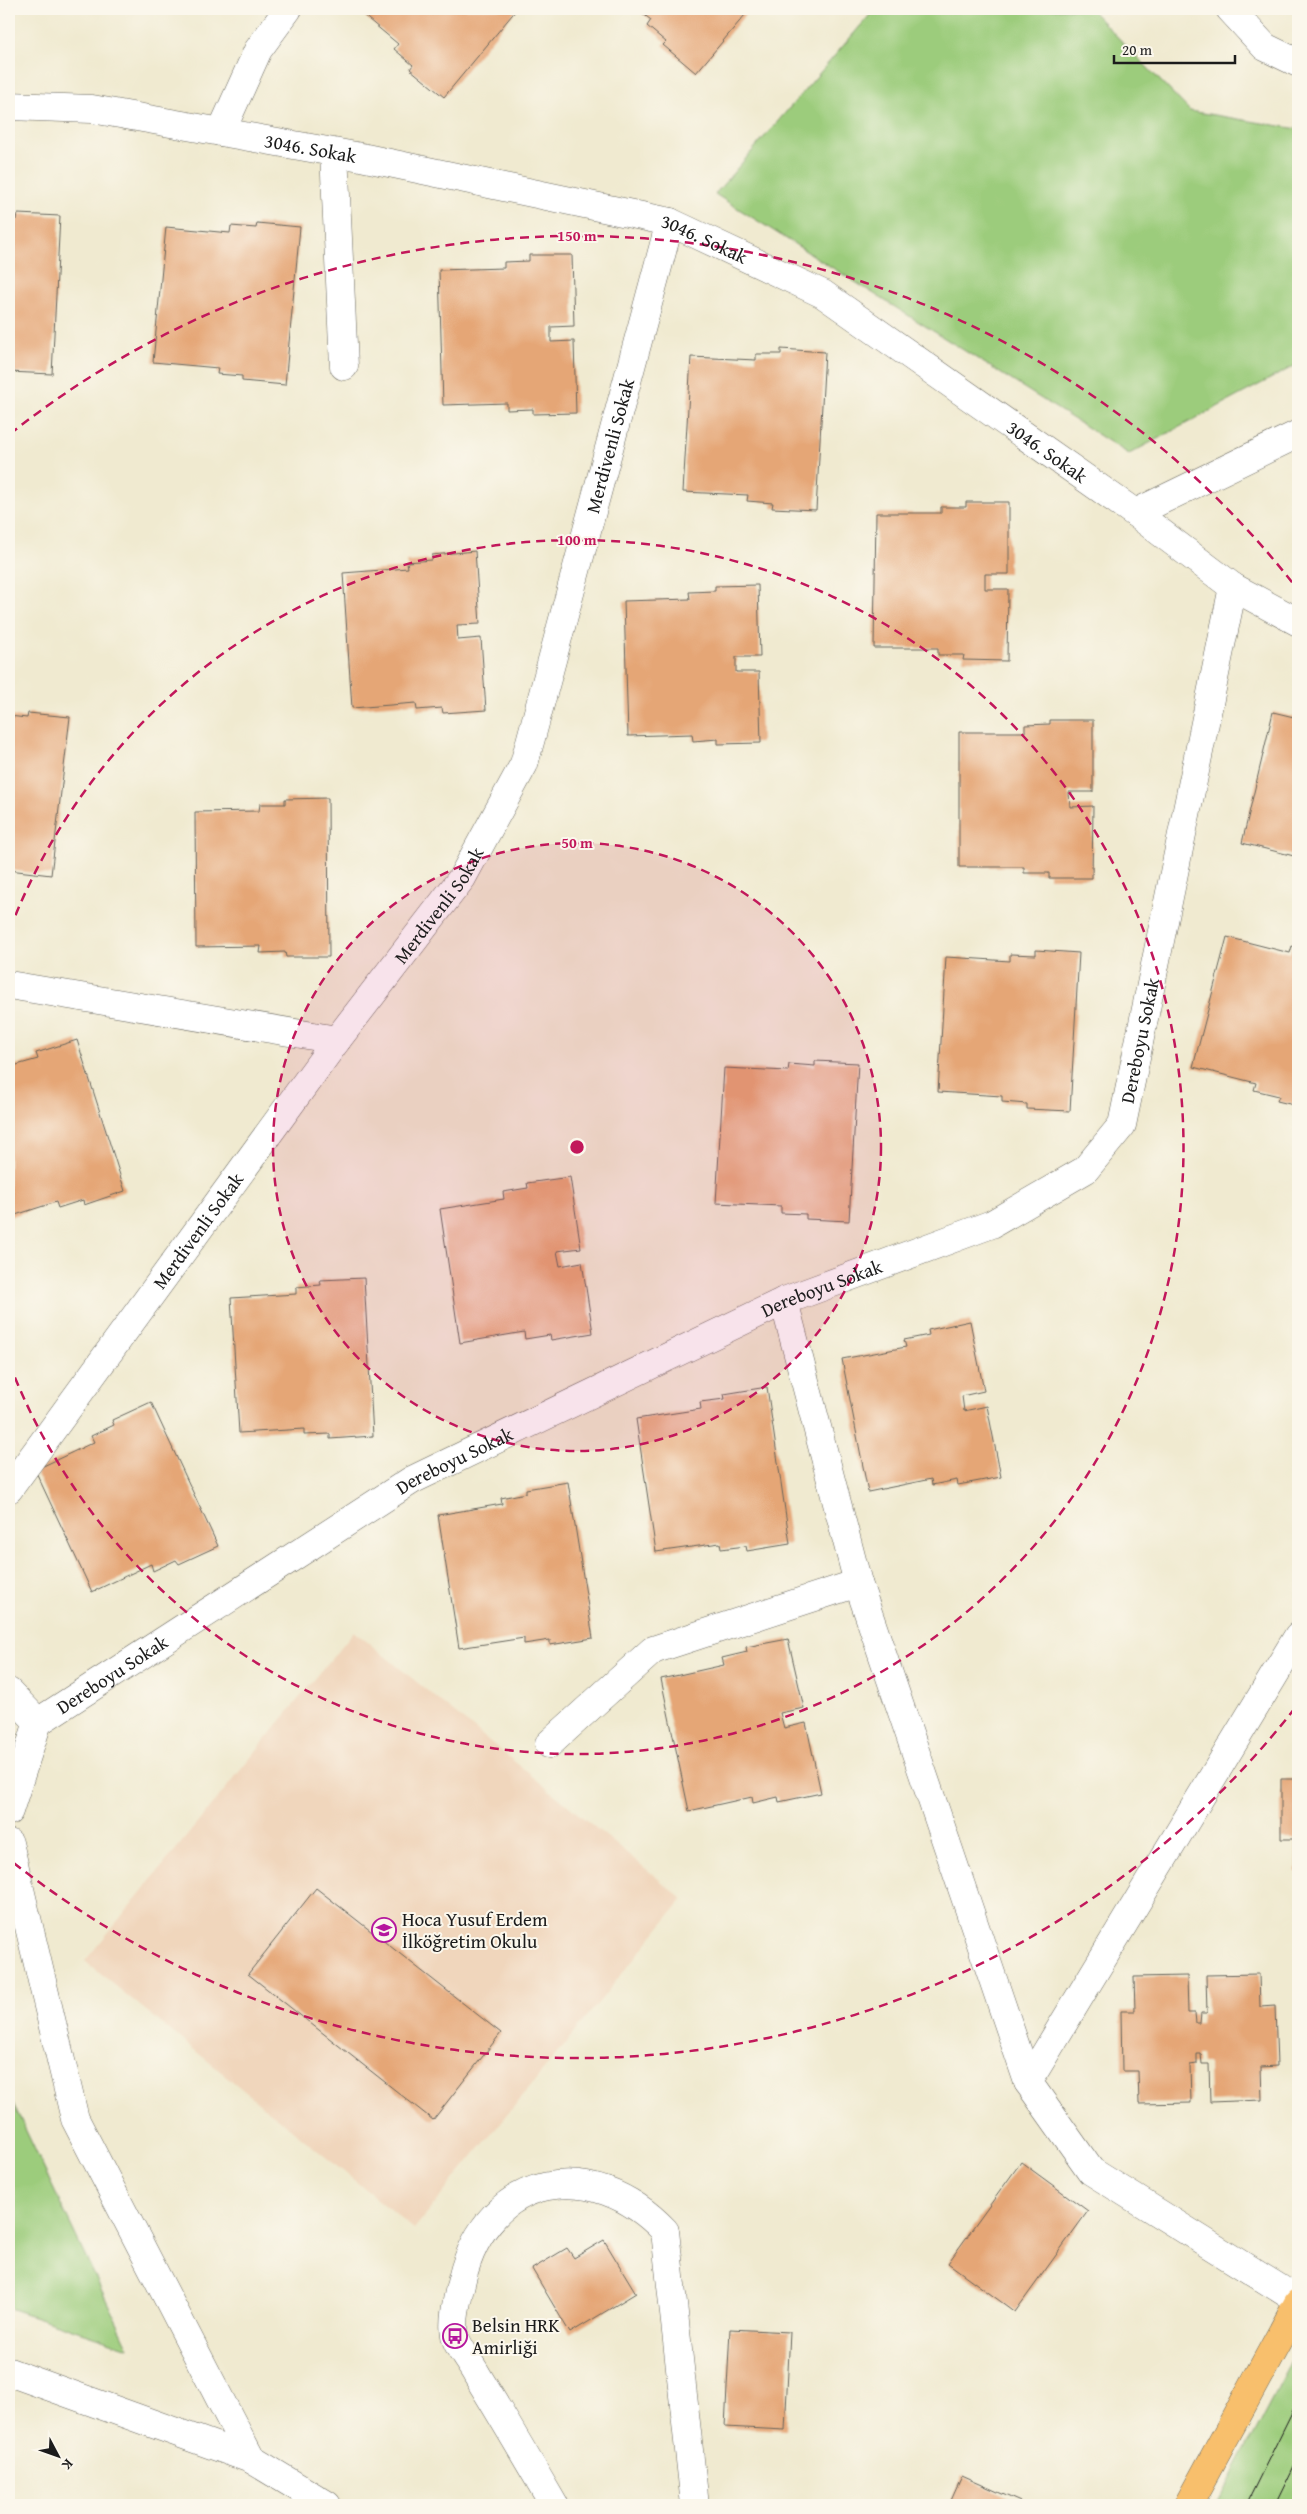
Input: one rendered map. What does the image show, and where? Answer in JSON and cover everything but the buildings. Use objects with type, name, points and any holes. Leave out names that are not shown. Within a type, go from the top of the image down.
[{"type":"main road","points":[[1188,2505],[1298,2302]]},
{"type":"street","points":[[221,132],[258,50],[288,9]]},
{"type":"street","points":[[1230,9],[1265,47],[1298,63]]},
{"type":"street","name":"3046. Sokak","points":[[9,106],[92,109],[334,153],[670,222],[823,294],[1135,513],[1233,587],[1298,622]]},
{"type":"street","points":[[334,153],[344,366]]},
{"type":"street","name":"Merdivenli Sokak","points":[[9,1490],[337,1040],[462,878],[524,764],[670,222]]},
{"type":"street","points":[[1135,513],[1298,434]]},
{"type":"street","name":"Dereboyu Sokak","points":[[38,1722],[412,1480],[784,1301],[992,1224],[1085,1170],[1122,1125],[1233,587]]},
{"type":"street","points":[[9,985],[337,1040]]},
{"type":"street","points":[[784,1301],[858,1583],[1028,2082],[1091,2171],[1298,2302]]},
{"type":"street","points":[[549,1744],[653,1650],[858,1583]]},
{"type":"street","points":[[1028,2082],[1298,1636]]},
{"type":"street","points":[[9,1692],[38,1722],[9,1811]]},
{"type":"street","points":[[9,1843],[75,2119],[251,2459]]},
{"type":"street","points":[[554,2505],[454,2336],[456,2303],[464,2272],[477,2241],[488,2222],[503,2206],[522,2194],[543,2187],[566,2184],[589,2186],[611,2192],[650,2214],[665,2231],[695,2505]]},
{"type":"street","points":[[9,2372],[251,2459],[327,2505]]},
{"type":"shaded area","name":"Hoca Yusuf Erdem İlköğretim Okulu","points":[[354,1631],[683,1899],[414,2229],[85,1961]]},
{"type":"green space","points":[[875,9],[1090,9],[1190,111],[1298,129],[1298,364],[1129,454],[715,194]]},
{"type":"green space","points":[[9,2095],[129,2348],[9,2308]]},
{"type":"green space","points":[[1298,2348],[1298,2496],[1294,2505],[1216,2505]]},
{"type":"tram line","points":[[1246,2505],[1298,2400]]},
{"type":"tram line","points":[[1275,2505],[1298,2458]]},
{"type":"place","name":"Hoca Yusuf Erdem İlköğretim Okulu","points":[[384,1930]]},
{"type":"place","name":"Belsin HRK Amirliği","points":[[455,2336]]}]
